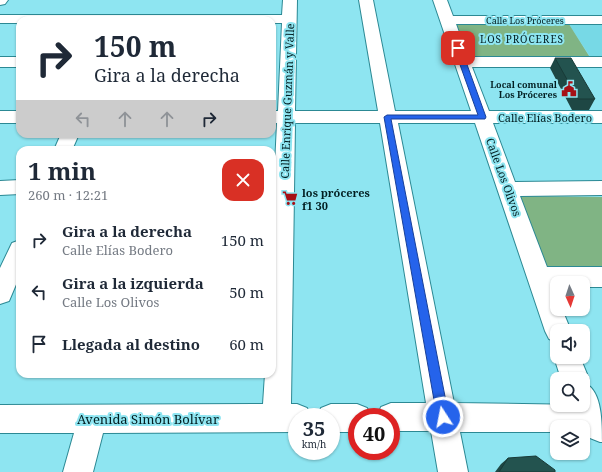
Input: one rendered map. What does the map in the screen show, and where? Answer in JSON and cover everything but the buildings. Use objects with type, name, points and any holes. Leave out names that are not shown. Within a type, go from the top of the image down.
[{"type":"street","points":[[366,0],[453,472]]},
{"type":"street","name":"Calle Los Olivos","points":[[440,0],[509,189],[556,324]]},
{"type":"street","points":[[92,16],[289,9]]},
{"type":"street","name":"Calle Enrique Guzmán y Valle","points":[[287,418],[277,278],[280,60],[289,9]]},
{"type":"street","points":[[0,19],[16,18]]},
{"type":"street","name":"Calle Los Próceres","points":[[447,20],[602,20]]},
{"type":"street","points":[[0,62],[16,62]]},
{"type":"street","points":[[463,62],[602,62]]},
{"type":"street","points":[[0,117],[16,117]]},
{"type":"street","name":"Calle Elías Bodero","points":[[279,117],[602,117]]},
{"type":"street","points":[[0,188],[16,187]]},
{"type":"street","points":[[509,189],[602,188]]},
{"type":"street","points":[[7,282],[16,259]]},
{"type":"street","points":[[540,278],[602,277]]},
{"type":"street","points":[[400,417],[596,415]]},
{"type":"street","name":"Avenida Simón Bolívar","points":[[0,419],[287,418]]},
{"type":"street","points":[[78,472],[92,419]]},
{"type":"shaded area","points":[[568,23],[602,23],[602,58],[591,58]]},
{"type":"green space","points":[[454,21],[567,21],[591,59],[468,60]]},
{"type":"green space","points":[[519,196],[602,197],[602,267],[545,267]]},
{"type":"place","name":"Local comunal Los Próceres","points":[[569,89]]},
{"type":"place","name":"los próceres f1 30","points":[[290,198]]},
{"type":"district","name":"LOS PRÓCERES","points":[[522,39]]},
{"type":"route","points":[[443,417],[387,117],[482,117],[458,48]]}]
